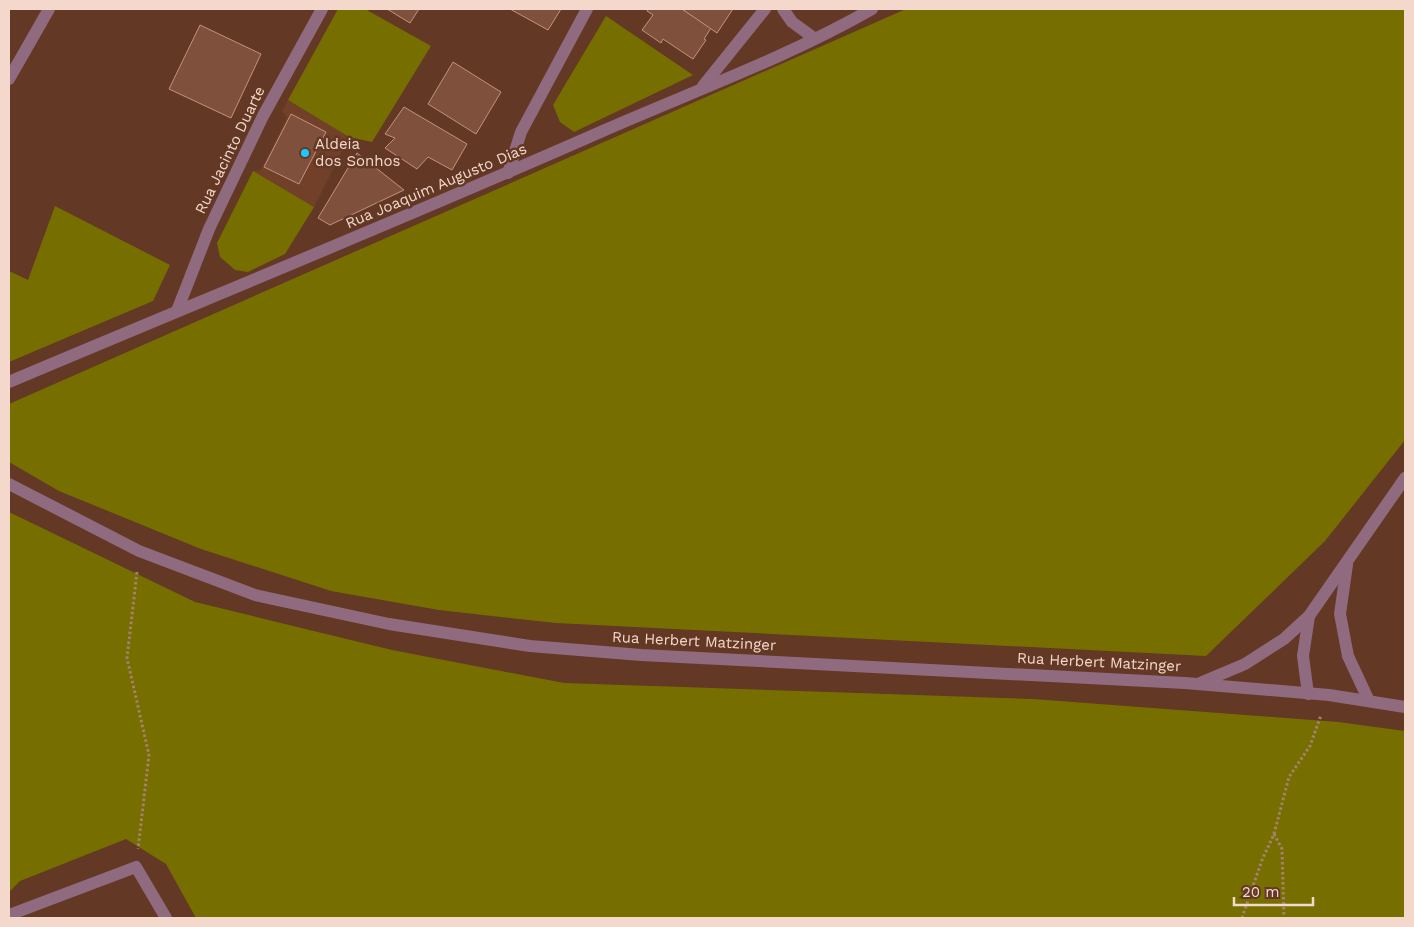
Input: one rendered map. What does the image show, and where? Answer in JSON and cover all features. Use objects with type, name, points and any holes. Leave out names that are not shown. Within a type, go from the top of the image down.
[{"type":"street","points":[[9,78],[49,9]]},
{"type":"street","name":"Rua Jacinto Duarte","points":[[177,311],[209,229],[263,116],[322,9]]},
{"type":"street","points":[[508,173],[521,132],[587,9]]},
{"type":"street","points":[[701,88],[766,9]]},
{"type":"street","points":[[783,9],[792,22],[814,38]]},
{"type":"street","name":"Rua Joaquim Augusto Dias","points":[[9,382],[508,173],[757,65],[872,9]]},
{"type":"street","points":[[1198,684],[1245,664],[1284,639],[1309,616],[1405,478]]},
{"type":"street","name":"Rua Herbert Matzinger","points":[[9,484],[139,551],[254,595],[389,624],[530,646],[642,655],[1198,684],[1329,695],[1405,707]]},
{"type":"street","points":[[1347,562],[1340,614],[1348,656],[1369,702]]},
{"type":"street","points":[[1308,694],[1303,656],[1309,616]]},
{"type":"street","points":[[9,915],[136,867],[166,918]]},
{"type":"path","points":[[136,867],[149,755],[127,658],[139,551]]},
{"type":"path","points":[[1242,918],[1262,860],[1274,834],[1289,777],[1310,746],[1329,695]]},
{"type":"path","points":[[1274,834],[1282,849],[1284,918]]},
{"type":"shaded area","points":[[338,9],[365,9],[431,46],[372,142],[349,137],[288,100]]},
{"type":"shaded area","points":[[906,9],[1405,9],[1405,440],[1325,541],[1206,656],[556,623],[439,610],[331,591],[201,549],[59,491],[9,462],[9,404]]},
{"type":"shaded area","points":[[606,16],[693,75],[574,132],[560,122],[553,105]]},
{"type":"shaded area","name":"Aldeia dos Sonhos","points":[[288,100],[349,137],[314,207],[253,171],[261,170],[287,118],[282,111]]},
{"type":"shaded area","points":[[253,171],[314,207],[285,254],[248,272],[235,270],[220,257],[217,243]]},
{"type":"shaded area","points":[[55,206],[170,265],[153,301],[9,362],[9,271],[28,280]]},
{"type":"shaded area","points":[[9,512],[195,602],[392,650],[564,683],[1033,699],[1338,722],[1405,731],[1405,918],[196,918],[166,864],[126,839],[20,881],[9,892]]},
{"type":"building","points":[[387,9],[419,9],[410,23]]},
{"type":"building","points":[[510,9],[561,9],[548,30]]},
{"type":"building","points":[[648,9],[682,9],[711,28],[704,39],[706,40],[693,59],[663,39],[661,43],[642,30],[653,15],[647,11]]},
{"type":"building","points":[[682,9],[733,9],[717,33]]},
{"type":"building","points":[[200,25],[261,54],[231,118],[169,89]]},
{"type":"building","points":[[453,62],[501,92],[476,134],[428,104]]},
{"type":"building","points":[[404,107],[467,144],[452,170],[428,157],[417,169],[385,148],[395,138],[385,134]]},
{"type":"building","points":[[291,114],[326,132],[299,184],[264,167]]},
{"type":"building","points":[[357,153],[404,190],[330,225],[318,218]]},
{"type":"place","name":"Aldeia dos Sonhos","points":[[305,153]]}]
